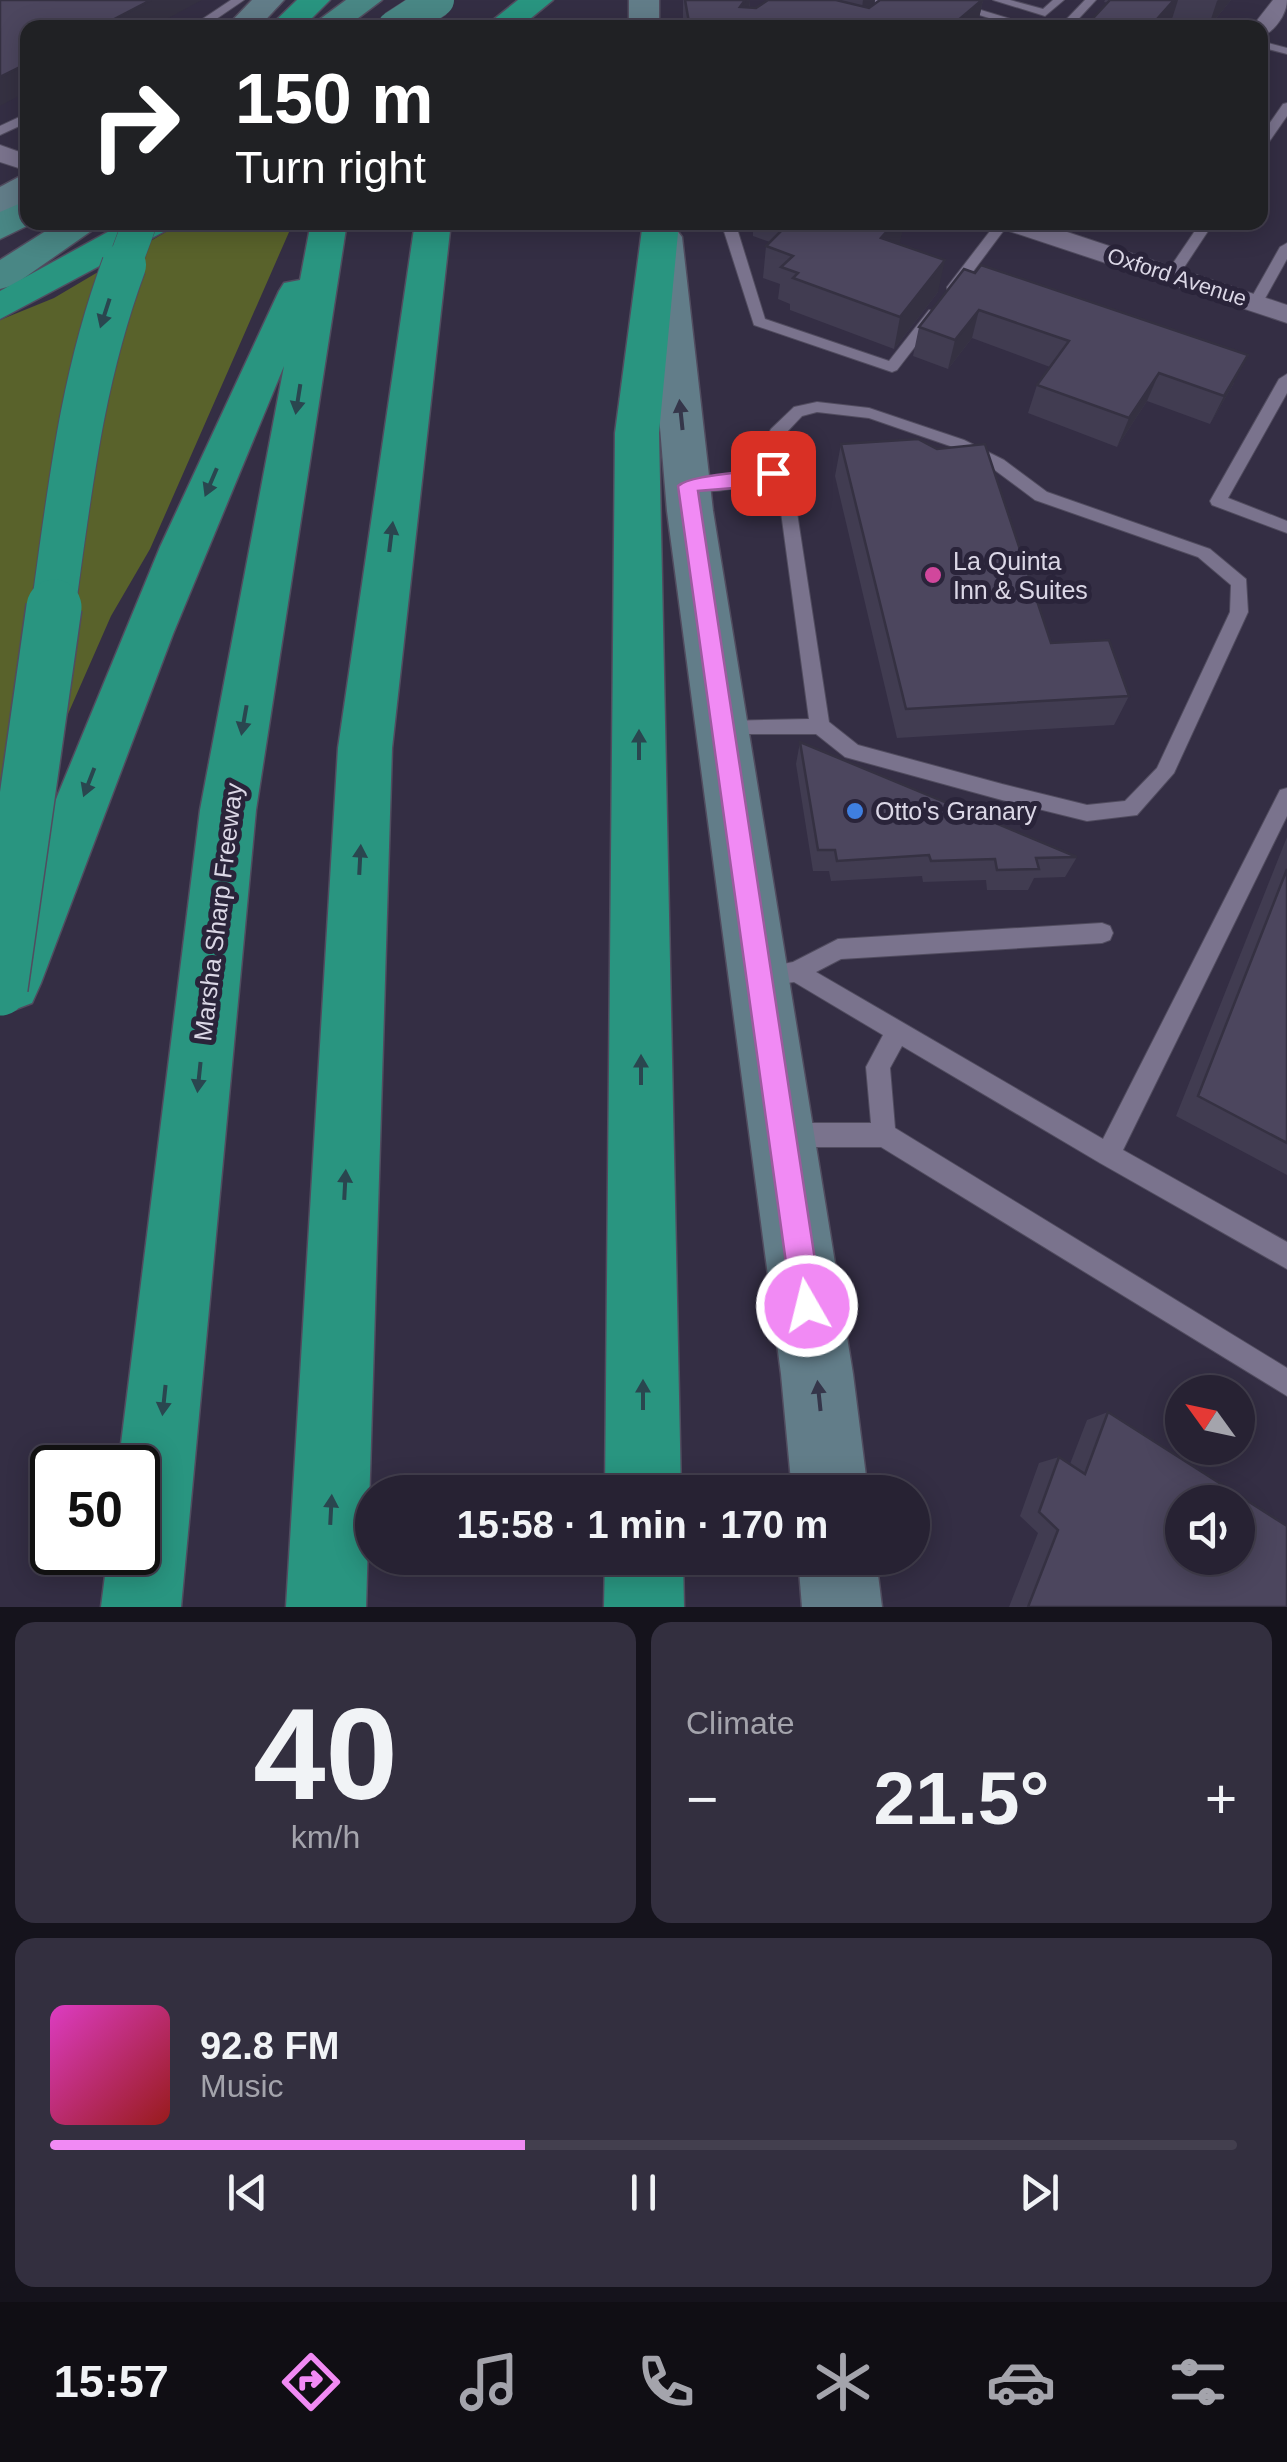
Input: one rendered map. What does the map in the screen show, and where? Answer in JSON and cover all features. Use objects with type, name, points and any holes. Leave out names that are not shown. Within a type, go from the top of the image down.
[{"type":"highway","points":[[292,20],[314,0]]},
{"type":"highway","points":[[509,20],[538,0]]},
{"type":"highway","points":[[0,988],[80,421],[97,338],[137,230]]},
{"type":"highway","points":[[0,307],[140,230]]},
{"type":"highway","points":[[0,1012],[142,647],[248,395],[326,230]]},
{"type":"highway","name":"Marsha Sharp Freeway","points":[[141,1607],[228,810],[327,230]]},
{"type":"highway","points":[[326,1607],[365,748],[431,230]]},
{"type":"highway","points":[[643,1475],[637,433],[660,230]]},
{"type":"highway","points":[[644,1575],[644,1607]]},
{"type":"main road","points":[[249,20],[270,0]]},
{"type":"main road","points":[[407,20],[437,0]]},
{"type":"main road","points":[[335,20],[364,2]]},
{"type":"main road","points":[[0,205],[20,189]]},
{"type":"main road","points":[[0,277],[73,230]]},
{"type":"main road","points":[[662,230],[688,486],[722,729],[777,975],[782,1135],[828,1475]]},
{"type":"main road","points":[[838,1575],[842,1607]]},
{"type":"street","points":[[1268,20],[1284,0]]},
{"type":"street","name":"Oxford Avenue","points":[[1032,230],[1287,314]]},
{"type":"street","points":[[1088,248],[1103,230]]},
{"type":"lane","points":[[207,20],[240,0]]},
{"type":"lane","points":[[875,0],[888,4],[904,2]]},
{"type":"lane","points":[[918,1],[935,0],[1006,20]]},
{"type":"lane","points":[[998,0],[1045,13],[1063,0],[1088,2]]},
{"type":"lane","points":[[867,20],[888,4]]},
{"type":"lane","points":[[1268,134],[1287,107]]},
{"type":"lane","points":[[730,230],[759,322],[892,366],[1001,230]]},
{"type":"lane","points":[[1172,275],[1203,230]]},
{"type":"lane","points":[[1256,302],[1287,247]]},
{"type":"lane","points":[[1287,380],[1218,501],[1287,527]]},
{"type":"lane","points":[[722,729],[820,726],[852,751],[1002,792],[1087,813],[1130,809],[1164,773],[1239,612],[1240,582],[1204,553],[1041,496],[1020,485],[997,463],[886,418],[835,406],[800,411],[778,434],[820,726]]},
{"type":"lane","points":[[688,486],[746,481],[773,473],[782,461]]},
{"type":"lane","points":[[1108,1155],[1287,796]]},
{"type":"lane","points":[[777,975],[838,949],[1102,933]]},
{"type":"lane","points":[[777,975],[897,1033],[1287,1256]]},
{"type":"lane","points":[[884,1136],[878,1067],[897,1033]]},
{"type":"lane","points":[[782,1135],[884,1136],[1287,1383]]},
{"type":"green space","points":[[169,230],[290,230],[150,549],[111,616],[0,869],[0,320],[54,298]]},
{"type":"building","points":[[0,0],[151,0],[112,20],[20,20],[20,67],[0,77]]},
{"type":"building","points":[[685,0],[745,0],[740,7],[756,8],[768,0],[836,0],[869,8],[880,0],[982,0],[958,20],[689,20]]},
{"type":"building","points":[[1110,0],[1174,0],[1156,20],[1091,20]]},
{"type":"building","points":[[782,230],[888,230],[881,238],[945,260],[900,317],[793,278],[798,273],[781,267],[793,256],[766,246]]},
{"type":"building","points":[[981,265],[1248,355],[1224,396],[1159,373],[1129,418],[1037,385],[1069,341],[979,310],[955,340],[919,327],[964,269],[975,273]]},
{"type":"building","name":"La Quinta Inn & Suites","points":[[918,439],[937,449],[985,444],[1051,643],[1109,640],[1129,696],[906,709],[841,444]]},
{"type":"building","name":"Otto's Granary","points":[[800,742],[1077,857],[1036,858],[1039,869],[997,870],[995,859],[931,861],[929,855],[837,861],[835,850],[818,850]]},
{"type":"building","points":[[1287,869],[1287,1143],[1198,1096]]},
{"type":"building","points":[[1108,1412],[1165,1448],[1165,1465],[1191,1465],[1223,1485],[1165,1485],[1165,1575],[1255,1575],[1255,1506],[1287,1526],[1287,1607],[1028,1607],[1058,1530],[1039,1512],[1059,1457],[1085,1474]]},
{"type":"place","name":"La Quinta Inn & Suites","points":[[933,575]]},
{"type":"place","name":"Otto's Granary","points":[[855,811]]},
{"type":"route","points":[[773,473],[746,481],[688,486],[807,1306]]}]
